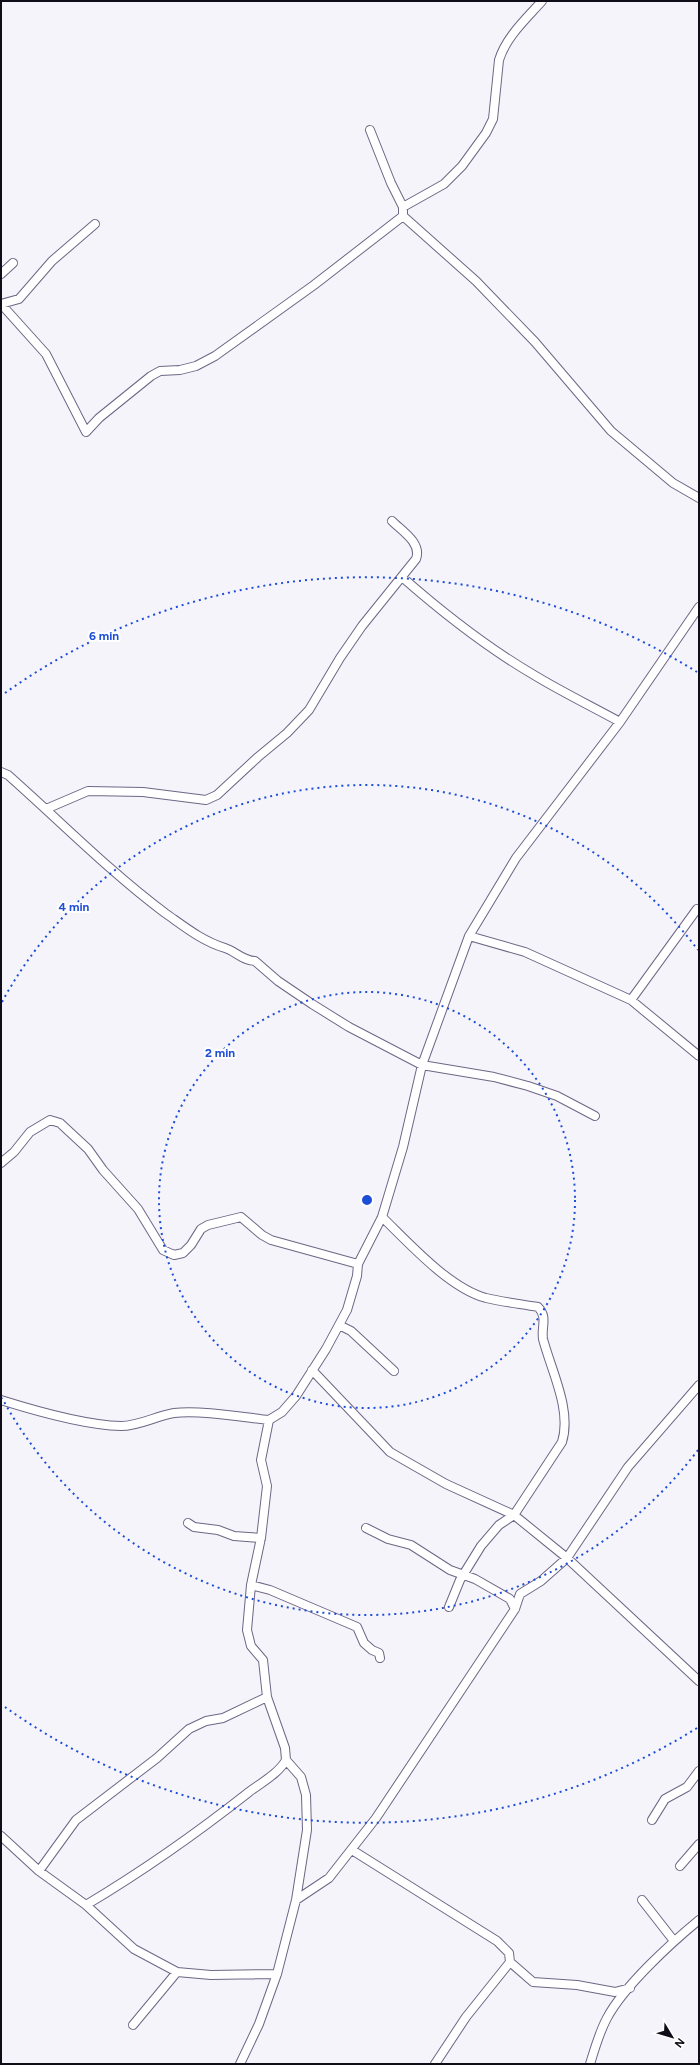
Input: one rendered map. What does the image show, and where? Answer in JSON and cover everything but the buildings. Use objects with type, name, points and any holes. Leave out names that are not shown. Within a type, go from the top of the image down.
[{"type":"street","points":[[403,207],[444,184],[462,166],[486,133],[493,119],[501,51],[508,40],[542,1]]},
{"type":"street","points":[[370,130],[391,183],[403,207],[403,216],[476,281],[535,342],[611,431],[673,483],[699,498]]},
{"type":"street","points":[[95,224],[52,262],[19,299],[1,304],[46,354],[86,432],[99,418],[151,376],[160,371],[180,370],[196,366],[215,356],[314,285],[403,216]]},
{"type":"street","points":[[1,274],[13,263]]},
{"type":"street","points":[[46,809],[88,791],[127,791],[206,800],[217,795],[258,757],[287,733],[309,710],[340,658],[362,626],[416,559],[418,552],[417,546],[392,521]]},
{"type":"street","points":[[402,577],[443,613],[484,643],[534,675],[620,722]]},
{"type":"street","points":[[1,1400],[34,1410],[107,1425],[134,1424],[161,1416],[183,1413],[269,1420],[282,1412],[296,1396],[326,1350],[347,1310],[357,1276],[358,1264],[382,1217],[403,1147],[422,1066],[469,936],[516,858],[620,722],[699,607]]},
{"type":"street","points":[[1,772],[8,776],[46,809],[122,880],[193,934],[217,947],[226,948],[251,961],[255,961],[278,981],[348,1027],[422,1066],[494,1077],[528,1086],[557,1096],[596,1116]]},
{"type":"street","points":[[632,1000],[697,909]]},
{"type":"street","points":[[469,936],[525,952],[632,1000],[699,1056]]},
{"type":"street","points":[[1,1163],[14,1152],[30,1132],[50,1120],[60,1123],[88,1149],[103,1170],[142,1214],[163,1250],[174,1255],[183,1253],[191,1245],[201,1229],[208,1225],[241,1217],[262,1235],[271,1240],[358,1264]]},
{"type":"street","points":[[382,1217],[432,1265],[460,1285],[485,1298],[538,1307],[542,1311],[544,1318],[543,1338],[560,1398],[566,1430],[562,1442],[514,1515],[499,1525],[481,1546],[463,1575],[449,1606]]},
{"type":"street","points":[[339,1325],[351,1331],[394,1371]]},
{"type":"street","points":[[312,1370],[390,1452],[446,1484],[514,1515],[567,1558],[699,1681]]},
{"type":"street","points":[[296,1900],[329,1878],[352,1850],[381,1812],[515,1609],[520,1594],[541,1581],[567,1558],[628,1467],[699,1385]]},
{"type":"street","points":[[86,1905],[136,1875],[194,1834],[262,1782],[283,1765],[286,1760],[285,1748],[267,1698],[263,1660],[251,1646],[247,1630],[251,1585],[261,1538],[267,1486],[261,1460],[269,1420]]},
{"type":"street","points":[[188,1523],[194,1527],[218,1530],[234,1536],[261,1538]]},
{"type":"street","points":[[366,1528],[388,1539],[411,1545],[450,1570],[475,1579],[510,1599],[515,1609]]},
{"type":"street","points":[[251,1585],[270,1590],[357,1627],[364,1643],[372,1650],[379,1653],[380,1658]]},
{"type":"street","points":[[39,1871],[76,1820],[157,1758],[189,1729],[206,1720],[223,1718],[267,1698]]},
{"type":"street","points":[[240,2064],[259,2024],[277,1974],[296,1900],[307,1830],[306,1795],[301,1777],[286,1760]]},
{"type":"street","points":[[652,1820],[665,1799],[687,1787],[699,1771]]},
{"type":"street","points":[[1,1836],[39,1871],[86,1905],[134,1948],[177,1972],[211,1976],[277,1974]]},
{"type":"street","points":[[680,1866],[699,1844]]},
{"type":"street","points":[[352,1850],[497,1941],[509,1952],[510,1962],[532,1982],[577,1985],[615,1992],[630,1988]]},
{"type":"street","points":[[642,1900],[674,1941]]},
{"type":"street","points":[[590,2064],[600,2032],[608,2017],[630,1988],[674,1941],[699,1920]]},
{"type":"street","points":[[435,2064],[466,2017],[510,1962]]},
{"type":"street","points":[[133,2025],[177,1972]]}]
